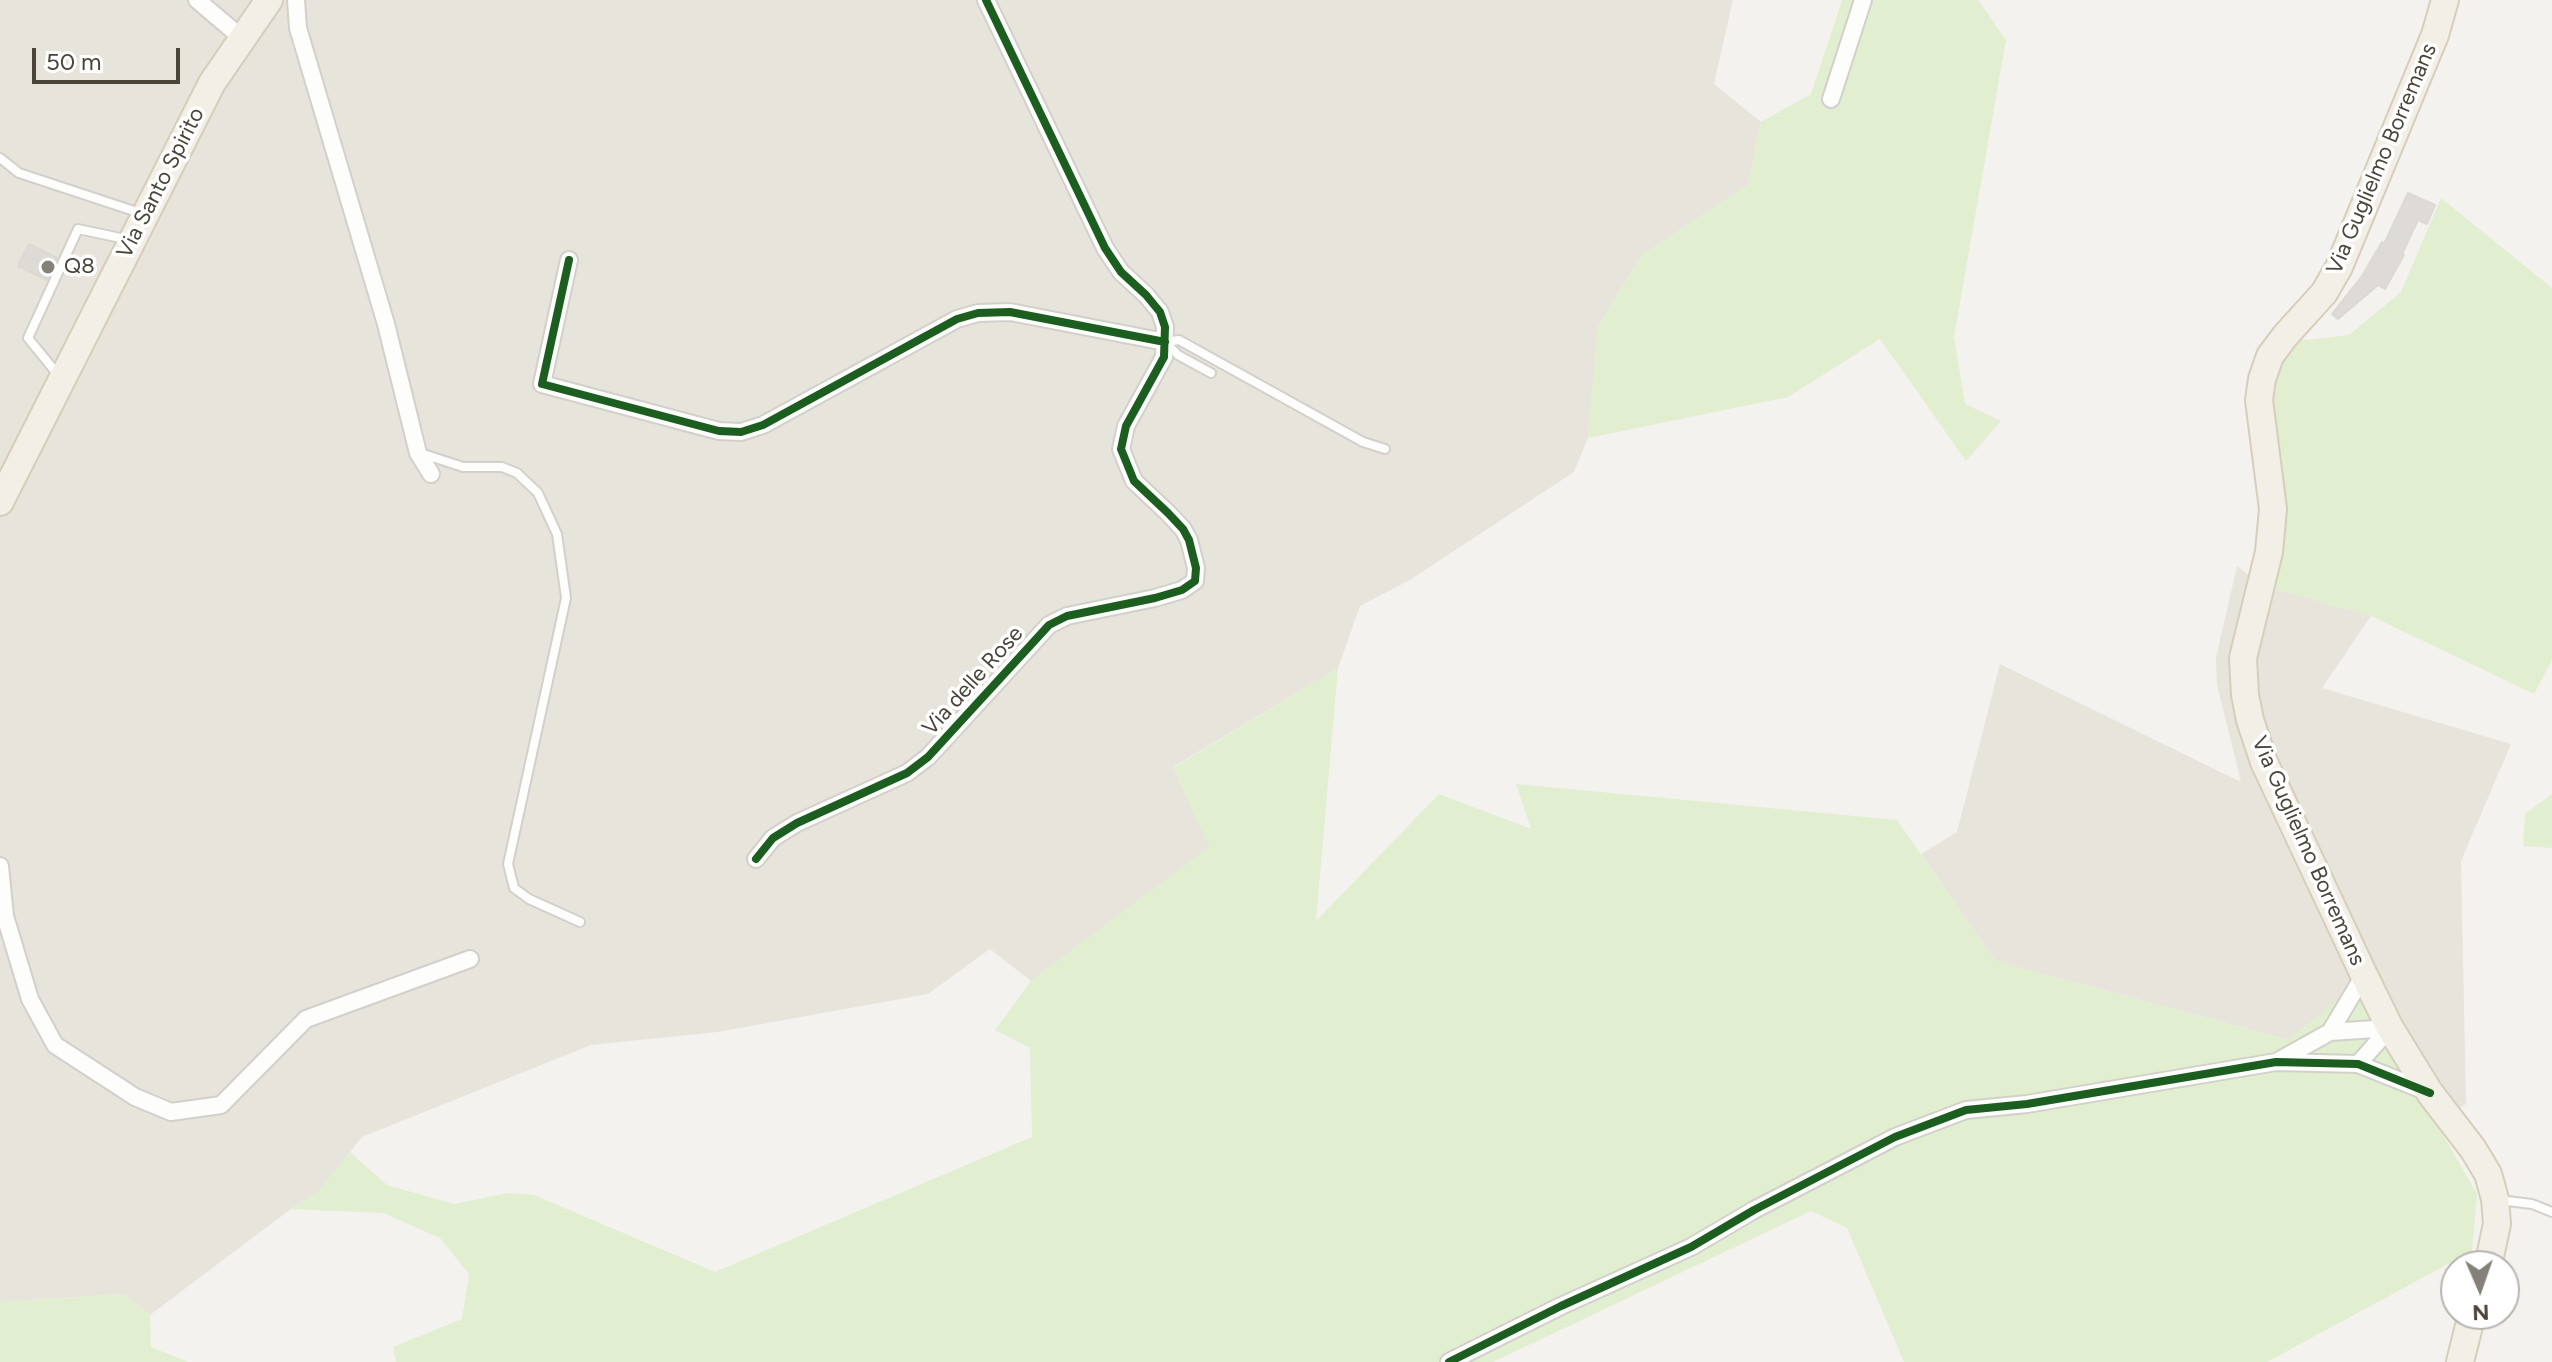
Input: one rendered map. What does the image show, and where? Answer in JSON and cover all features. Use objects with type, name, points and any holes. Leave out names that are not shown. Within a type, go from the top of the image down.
[{"type":"main road","name":"Via Santo Spirito","points":[[0,502],[212,83],[269,0]]},
{"type":"main road","name":"Via Guglielmo Borremans","points":[[2445,0],[2435,35],[2339,267],[2324,293],[2270,356],[2262,379],[2259,400],[2273,509],[2269,552],[2243,658],[2250,720],[2264,762],[2390,1028],[2430,1093],[2473,1149],[2488,1174],[2495,1199]]},
{"type":"main road","points":[[2491,1250],[2497,1224],[2495,1199]]},
{"type":"main road","points":[[2460,1362],[2467,1330]]},
{"type":"street","points":[[197,0],[243,39]]},
{"type":"street","points":[[296,0],[298,28],[386,324],[418,453],[431,474]]},
{"type":"street","points":[[569,260],[542,384],[719,431],[741,432],[763,425],[957,319],[978,313],[1010,312],[1165,342],[1165,327],[1160,312],[1121,272],[1105,248],[986,0]]},
{"type":"street","points":[[1831,99],[1863,0]]},
{"type":"street","name":"Via delle Rose","points":[[756,859],[773,838],[797,823],[907,773],[928,757],[1049,625],[1067,616],[1182,590],[1195,581],[1196,568],[1183,529],[1134,481],[1121,449],[1126,426],[1164,357],[1165,342]]},
{"type":"street","points":[[0,866],[5,916],[30,999],[55,1045],[135,1097],[171,1112],[221,1105],[306,1019],[470,959]]},
{"type":"street","points":[[2330,1032],[2364,975]]},
{"type":"street","points":[[2276,1062],[2330,1032],[2390,1028]]},
{"type":"street","points":[[2358,1064],[2390,1028]]},
{"type":"street","points":[[1449,1362],[1561,1306],[1691,1247],[1766,1203],[1895,1137],[1966,1110],[2027,1104],[2276,1062],[2358,1064],[2430,1093]]},
{"type":"lane","points":[[0,158],[19,173],[144,215]]},
{"type":"lane","points":[[62,380],[28,338],[78,229],[131,240]]},
{"type":"lane","points":[[1165,342],[1179,340],[1363,442],[1385,449]]},
{"type":"lane","points":[[1165,342],[1178,355],[1211,373]]},
{"type":"lane","points":[[418,453],[463,467],[502,467],[517,473],[538,493],[557,534],[566,598],[508,864],[514,888],[521,894],[580,922]]},
{"type":"lane","points":[[2495,1199],[2532,1204],[2552,1212]]},
{"type":"shaded area","points":[[0,0],[1733,0],[1714,84],[1761,122],[1748,185],[1641,256],[1598,327],[1588,438],[1574,472],[1410,580],[1360,606],[1338,668],[1173,767],[1210,847],[1031,981],[990,949],[928,994],[718,1032],[591,1045],[362,1137],[318,1192],[150,1315],[124,1294],[0,1302]]},
{"type":"shaded area","points":[[2237,566],[2262,585],[2371,616],[2322,688],[2511,744],[2461,861],[2466,1104],[2438,1125],[2357,986],[2289,1040],[1995,961],[1921,854],[1957,832],[2000,664],[2241,782],[2217,685],[2216,657]]},
{"type":"green space","points":[[1842,0],[1978,0],[2006,40],[1954,337],[1965,404],[2001,421],[1966,461],[1880,339],[1788,397],[1588,438],[1598,327],[1641,256],[1748,185],[1761,122],[1811,94]]},
{"type":"green space","points":[[2441,198],[2552,288],[2552,660],[2534,694],[2371,616],[2262,585],[2259,400],[2285,336],[2307,340],[2349,335],[2401,292]]},
{"type":"green space","points":[[1338,668],[1316,921],[1439,794],[1531,829],[1516,784],[1897,820],[1995,961],[2288,1040],[2357,985],[2477,1194],[2472,1250],[2440,1250],[2440,1268],[2267,1362],[1904,1362],[1847,1228],[1811,1211],[1493,1362],[396,1362],[393,1347],[462,1319],[469,1274],[440,1238],[383,1213],[291,1209],[318,1192],[350,1152],[387,1185],[454,1204],[508,1193],[534,1195],[715,1272],[1032,1137],[1030,1048],[995,1030],[1031,981],[1209,847],[1173,768]]},
{"type":"green space","points":[[2552,794],[2552,848],[2523,846],[2525,814]]},
{"type":"green space","points":[[124,1294],[150,1315],[151,1347],[188,1362],[0,1362],[0,1302]]},
{"type":"building","points":[[2408,193],[2435,205],[2427,224],[2418,220],[2404,255],[2385,289],[2378,285],[2338,319],[2332,314],[2362,276],[2382,242],[2384,244]]},
{"type":"building","points":[[29,244],[57,258],[47,280],[18,266]]},
{"type":"cycle path","points":[[756,859],[773,838],[797,823],[907,773],[928,757],[1049,625],[1067,616],[1182,590],[1195,581],[1196,568],[1183,529],[1134,481],[1121,449],[1126,426],[1164,357],[1165,327],[1160,312],[1121,272],[1105,248],[986,0]]},
{"type":"cycle path","points":[[569,260],[542,384],[719,431],[741,432],[763,425],[957,319],[978,313],[1010,312],[1165,342]]},
{"type":"cycle path","points":[[1449,1362],[1561,1306],[1691,1247],[1754,1210],[1895,1137],[1966,1110],[2027,1104],[2276,1062],[2358,1064],[2430,1093]]},
{"type":"place","name":"Q8","points":[[48,267]]}]
